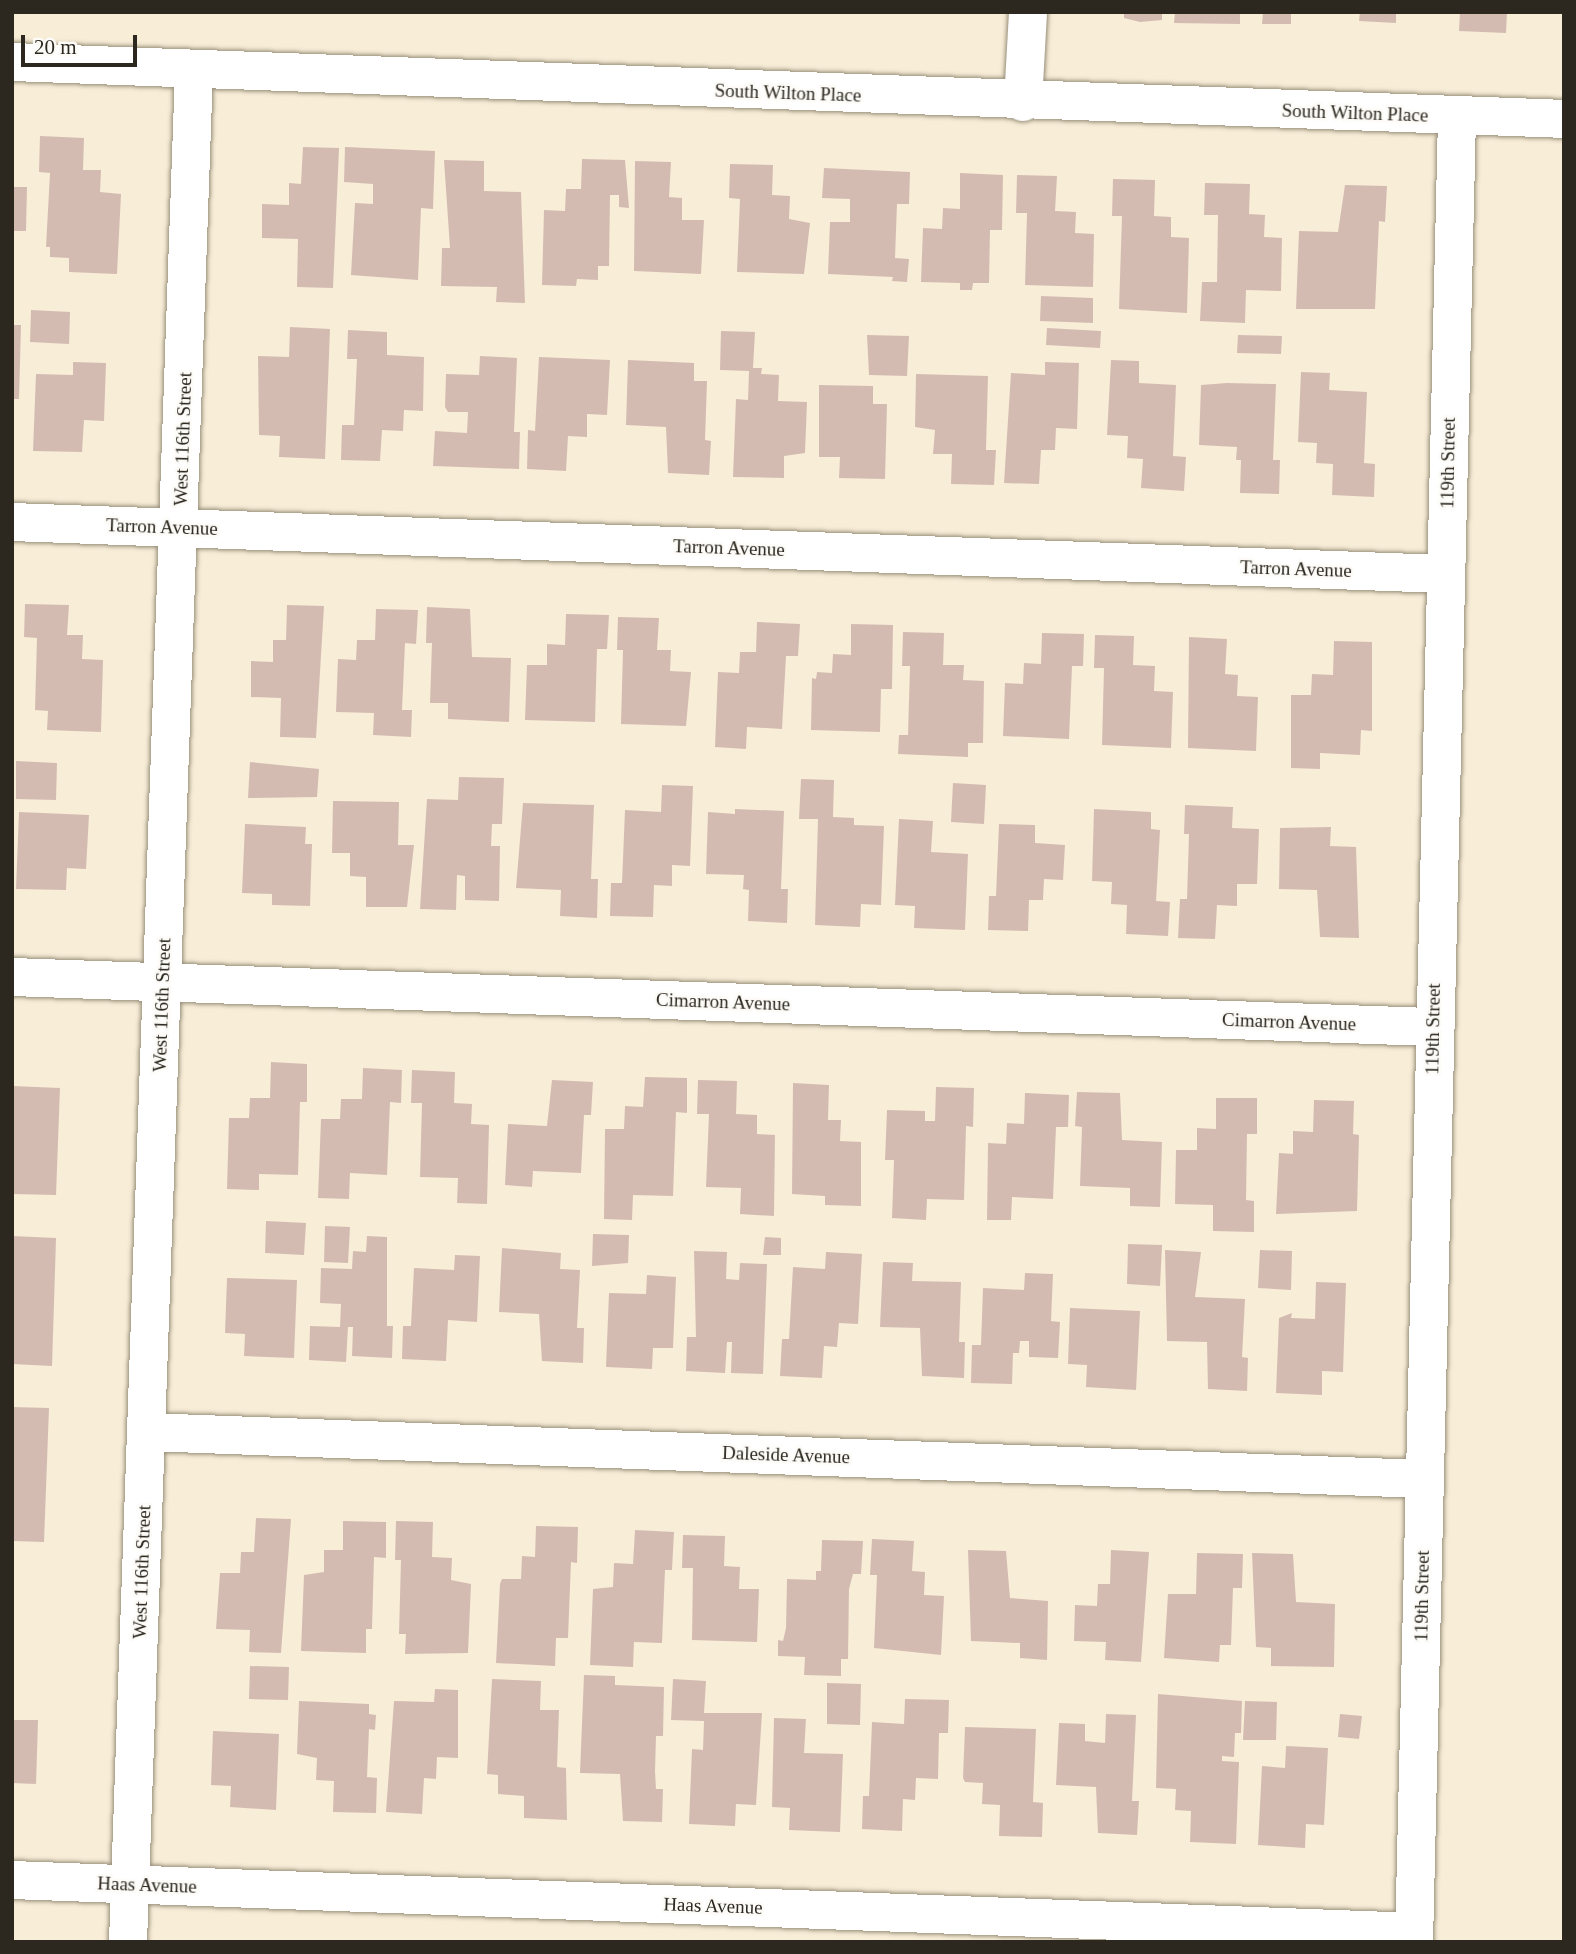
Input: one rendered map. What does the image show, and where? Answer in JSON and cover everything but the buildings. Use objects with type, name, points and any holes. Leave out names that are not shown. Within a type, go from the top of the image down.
[{"type":"street","points":[[1023,102],[1028,12]]},
{"type":"street","name":"South Wilton Place","points":[[12,62],[1023,102],[1564,119]]},
{"type":"street","name":"West 116th Street","points":[[128,1942],[180,528],[194,69]]},
{"type":"street","name":"119th Street","points":[[1414,1937],[1433,1027],[1457,117]]},
{"type":"street","name":"Tarron Avenue","points":[[12,522],[1446,574]]},
{"type":"street","name":"Cimarron Avenue","points":[[12,977],[1433,1027]]},
{"type":"street","name":"Daleside Avenue","points":[[147,1432],[1424,1479]]},
{"type":"street","name":"Haas Avenue","points":[[12,1880],[1414,1937]]}]
